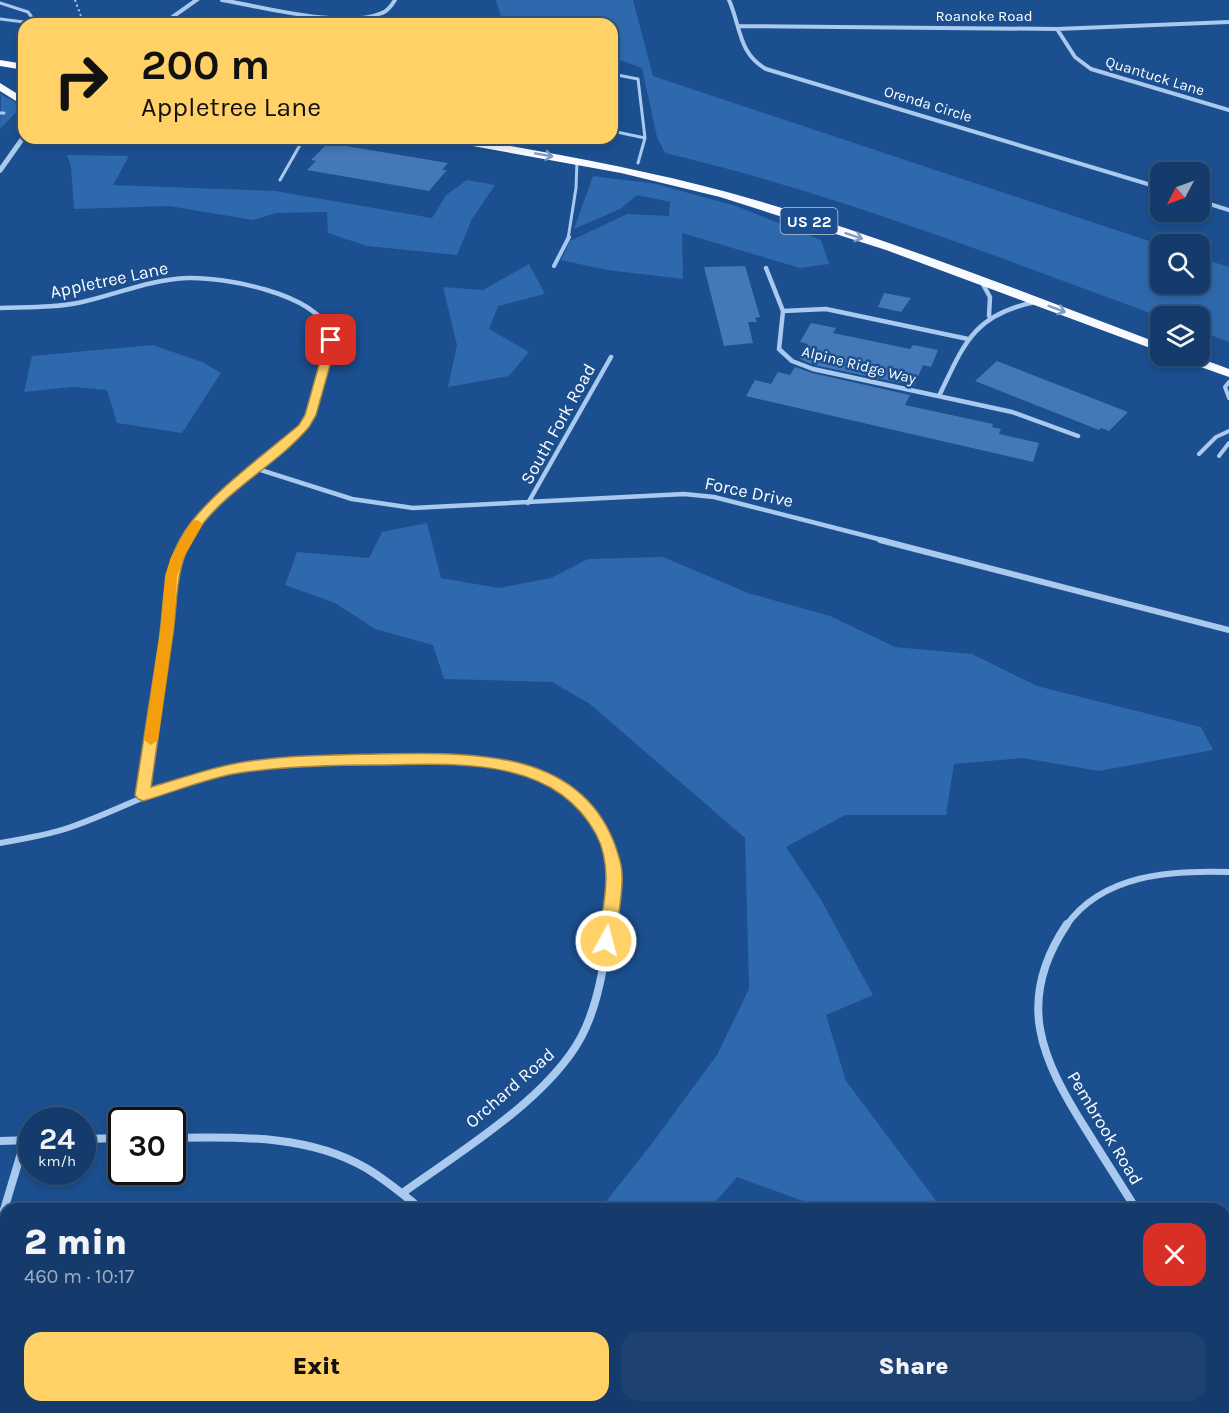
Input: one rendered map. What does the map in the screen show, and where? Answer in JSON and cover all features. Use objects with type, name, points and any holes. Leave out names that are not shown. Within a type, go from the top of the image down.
[{"type":"highway","points":[[0,55],[18,59]]},
{"type":"highway","points":[[0,63],[18,66]]},
{"type":"highway","points":[[0,86],[18,98]]},
{"type":"highway","points":[[11,93],[18,94]]},
{"type":"highway","name":"US 22","points":[[479,144],[631,172],[763,207],[981,281],[1150,344]]},
{"type":"highway","name":"US 22","points":[[547,144],[638,163],[810,210],[1150,331]]},
{"type":"highway","points":[[1210,353],[1229,360]]},
{"type":"highway","points":[[1210,365],[1229,372]]},
{"type":"street","points":[[171,18],[197,0]]},
{"type":"street","points":[[222,0],[337,18]]},
{"type":"street","points":[[362,18],[386,12],[395,0]]},
{"type":"street","name":"Orenda Circle","points":[[729,0],[747,56],[773,72],[1150,185]]},
{"type":"street","name":"Roanoke Road","points":[[739,26],[1057,29],[1229,22]]},
{"type":"street","name":"Quantuck Lane","points":[[1057,29],[1072,54],[1091,69],[1229,110]]},
{"type":"street","points":[[0,171],[19,144]]},
{"type":"street","points":[[1210,204],[1229,210]]},
{"type":"street","name":"Alpine Ridge Way","points":[[766,268],[783,311],[779,349],[792,361],[813,369],[1022,415],[1078,436]]},
{"type":"street","name":"Appletree Lane","points":[[0,308],[68,304],[132,286],[191,278],[226,281],[279,296],[315,311],[329,329],[331,340],[310,415],[294,436],[254,468],[212,507],[190,532],[171,576],[168,625],[143,795]]},
{"type":"street","points":[[981,281],[990,297],[989,316]]},
{"type":"street","points":[[939,396],[968,339],[989,316],[1012,305],[1038,302]]},
{"type":"street","points":[[783,311],[826,309],[968,339]]},
{"type":"street","name":"South Fork Road","points":[[528,503],[611,357]]},
{"type":"street","name":"Force Drive","points":[[254,468],[362,503],[388,507],[528,503],[684,494],[714,497],[1229,630]]},
{"type":"street","name":"Orchard Road","points":[[0,843],[68,828],[143,795],[227,771],[314,760],[459,759],[488,761],[543,777],[567,790],[589,811],[607,841],[615,876],[600,985],[585,1030],[570,1055],[551,1078],[514,1109],[404,1192]]},
{"type":"street","name":"Pembrook Road","points":[[1132,1203],[1064,1096],[1046,1057],[1038,1018],[1043,965],[1058,935],[1068,922],[1080,910],[1124,883],[1160,874],[1200,871],[1229,872]]},
{"type":"street","points":[[186,1138],[245,1136],[291,1141],[326,1149],[348,1157],[404,1192],[416,1203]]},
{"type":"street","points":[[0,1141],[18,1140]]},
{"type":"street","points":[[7,1203],[18,1170]]},
{"type":"lane","points":[[1,4],[28,12],[33,18]]},
{"type":"lane","points":[[0,19],[18,23]]},
{"type":"lane","points":[[618,75],[638,79],[645,138],[638,163]]},
{"type":"lane","points":[[618,132],[645,138]]},
{"type":"lane","points":[[280,180],[300,145]]},
{"type":"lane","points":[[554,266],[569,237],[576,188],[577,161]]},
{"type":"lane","points":[[1229,382],[1225,387],[1229,398]]},
{"type":"lane","points":[[1199,454],[1216,437],[1228,433]]},
{"type":"lane","points":[[1219,456],[1229,443]]},
{"type":"path","points":[[75,0],[82,18]]},
{"type":"shaded area","points":[[496,0],[633,0],[653,76],[1150,241],[1150,294],[1210,294],[1210,261],[1229,267],[1229,342],[1210,335],[1210,306],[1150,306],[1150,313],[977,249],[853,207],[791,187],[665,153],[657,137],[642,68],[618,59],[618,18],[501,18]]},
{"type":"shaded area","points":[[0,94],[18,104],[18,110],[0,129]]},
{"type":"shaded area","points":[[67,155],[129,156],[113,185],[275,191],[432,218],[446,195],[467,180],[495,185],[472,219],[457,255],[367,246],[328,233],[327,212],[276,213],[253,220],[169,206],[74,209],[71,166]]},
{"type":"shaded area","points":[[593,176],[656,184],[736,206],[821,240],[829,264],[800,268],[682,233],[683,279],[607,270],[561,260],[570,241],[627,214],[669,216],[670,202],[637,195],[620,209],[574,229]]},
{"type":"shaded area","points":[[529,264],[545,294],[498,306],[489,329],[529,352],[509,376],[448,387],[457,345],[443,287],[483,290]]},
{"type":"shaded area","points":[[153,345],[202,362],[221,373],[182,433],[117,423],[107,390],[72,387],[24,392],[32,356]]},
{"type":"shaded area","points":[[427,523],[441,578],[499,588],[551,578],[588,559],[663,557],[748,593],[830,616],[895,647],[972,654],[1037,686],[1201,727],[1213,750],[1099,771],[1023,758],[954,764],[946,815],[845,815],[786,847],[820,898],[873,995],[826,1015],[846,1081],[936,1203],[808,1203],[737,1177],[714,1203],[605,1203],[717,1055],[749,989],[745,838],[590,704],[552,682],[444,679],[433,645],[375,629],[335,603],[285,585],[297,552],[369,558],[382,532]]},
{"type":"building","points":[[327,144],[334,144],[448,163],[442,170],[447,170],[429,191],[307,170],[316,161],[311,160]]},
{"type":"building","points":[[745,266],[760,317],[755,318],[757,322],[748,322],[753,343],[724,346],[704,267]]},
{"type":"building","points":[[884,293],[911,298],[901,312],[878,307]]},
{"type":"building","points":[[811,323],[836,328],[833,333],[910,349],[913,345],[938,350],[931,367],[923,365],[914,386],[814,365],[800,359],[808,344],[800,342]]},
{"type":"building","points":[[997,361],[1128,412],[1109,431],[1101,428],[1099,430],[975,381]]},
{"type":"building","points":[[795,367],[812,373],[910,395],[905,405],[993,424],[992,427],[1001,429],[999,434],[1039,443],[1033,462],[746,396],[755,380],[771,384],[778,372],[790,375]]},
{"type":"slow traffic","points":[[151,740],[168,625],[171,576],[177,557],[190,532],[197,524]]},
{"type":"route","points":[[331,340],[310,415],[304,427],[254,468],[212,507],[190,532],[177,557],[168,597],[168,625],[143,795],[237,768],[314,760],[459,759],[488,761],[514,767],[543,777],[567,790],[589,811],[604,835],[615,876],[606,941]]}]
